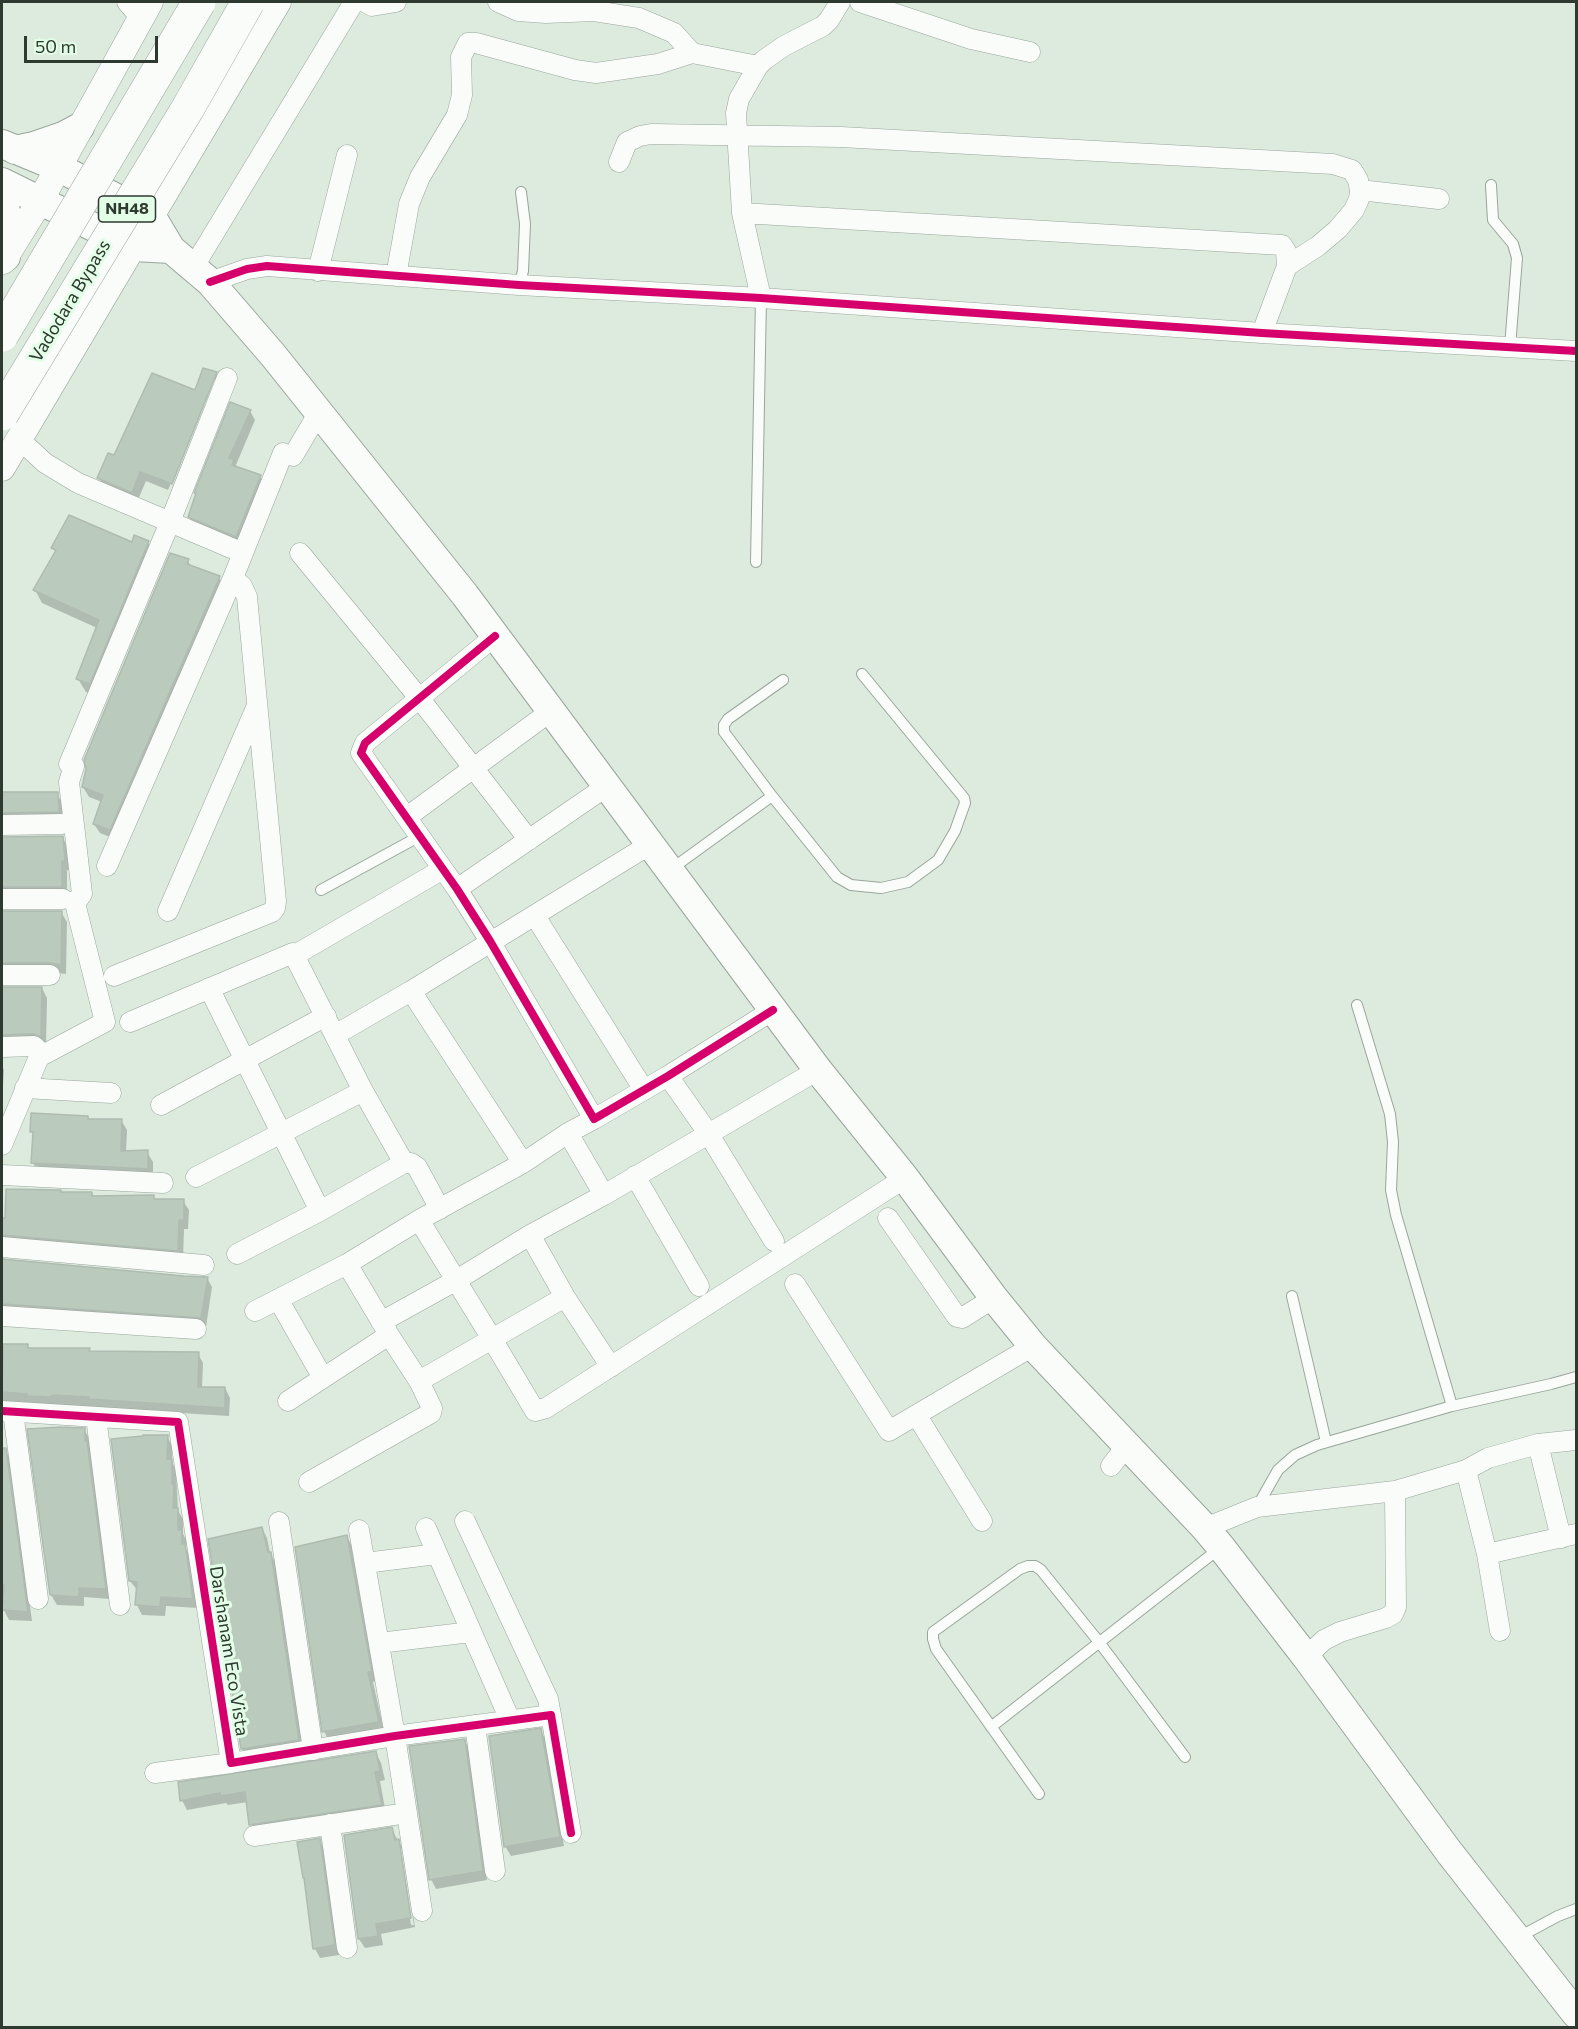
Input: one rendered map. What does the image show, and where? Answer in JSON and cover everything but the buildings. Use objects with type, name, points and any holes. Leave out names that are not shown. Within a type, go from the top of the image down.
[{"type":"highway","name":"NH48","points":[[2,335],[199,2]]},
{"type":"highway","name":"Vadodara Bypass","points":[[10,427],[248,2]]},
{"type":"main road","points":[[8,147],[34,146],[63,136],[80,127]]},
{"type":"main road","points":[[8,147],[58,167],[152,217],[171,249],[202,275],[273,355],[465,595],[818,1070],[905,1178],[994,1298],[1119,1455],[1213,1537],[1306,1657],[1449,1852],[1576,2014]]},
{"type":"main road","points":[[2,182],[134,247],[171,249]]},
{"type":"main road","points":[[2,197],[7,215],[4,260]]},
{"type":"street","points":[[2,468],[10,427],[134,247],[278,2]]},
{"type":"street","points":[[202,275],[354,2]]},
{"type":"street","points":[[365,2],[372,6],[396,2]]},
{"type":"street","points":[[498,2],[518,11],[546,13],[594,11],[639,18],[674,33],[692,53]]},
{"type":"street","points":[[761,298],[742,213],[736,112],[740,99],[758,66],[784,46],[823,26],[840,2]]},
{"type":"street","points":[[860,2],[971,39],[1030,52]]},
{"type":"street","points":[[4,260],[40,201],[80,127],[139,7]]},
{"type":"street","points":[[396,276],[409,204],[420,177],[457,115],[462,95],[461,57],[468,43],[476,43],[575,70],[596,73],[658,64],[692,53],[758,66]]},
{"type":"street","points":[[619,162],[627,142],[651,134],[841,137],[1334,164],[1352,170],[1358,180],[1360,190],[1354,210],[1338,229],[1318,246],[1287,266]]},
{"type":"street","points":[[318,271],[347,155]]},
{"type":"street","points":[[1360,190],[1439,200]]},
{"type":"street","points":[[742,213],[1282,245],[1286,251],[1287,266],[1262,333]]},
{"type":"street","points":[[202,275],[267,266],[519,285],[761,298],[1262,333],[1576,351]]},
{"type":"street","points":[[39,1057],[105,1022],[75,903],[82,894],[69,782],[72,765],[226,378]]},
{"type":"street","points":[[107,866],[288,454],[319,412]]},
{"type":"street","points":[[10,427],[45,463],[62,475],[243,553]]},
{"type":"street","points":[[300,553],[420,699],[529,840]]},
{"type":"street","points":[[114,976],[272,912],[275,908],[247,597],[242,586],[233,578]]},
{"type":"street","points":[[495,636],[362,748],[361,753],[457,889],[594,1119]]},
{"type":"street","points":[[168,911],[257,706]]},
{"type":"street","points":[[407,817],[551,711]]},
{"type":"street","points":[[457,889],[607,786]]},
{"type":"street","points":[[2,825],[62,824]]},
{"type":"street","points":[[335,1035],[650,845]]},
{"type":"street","points":[[295,955],[443,869]]},
{"type":"street","points":[[2,899],[63,899]]},
{"type":"street","points":[[535,916],[644,1090]]},
{"type":"street","points":[[130,1022],[289,952],[295,955],[363,1091],[404,1163]]},
{"type":"street","points":[[2,975],[50,975]]},
{"type":"street","points":[[209,988],[320,1211]]},
{"type":"street","points":[[411,991],[523,1163]]},
{"type":"street","points":[[255,1311],[347,1264],[419,1220],[523,1163],[568,1133],[668,1076],[773,1010]]},
{"type":"street","points":[[161,1105],[326,1016]]},
{"type":"street","points":[[2,1047],[34,1046],[38,1050],[39,1057],[3,1137]]},
{"type":"street","points":[[288,1401],[323,1378],[385,1329],[455,1281],[530,1235],[604,1195],[818,1070]]},
{"type":"street","points":[[668,1076],[708,1133],[774,1241]]},
{"type":"street","points":[[25,1088],[111,1094]]},
{"type":"street","points":[[195,1177],[363,1091]]},
{"type":"street","points":[[568,1133],[604,1195]]},
{"type":"street","points":[[237,1254],[320,1211],[404,1163],[411,1163],[417,1167],[440,1209]]},
{"type":"street","points":[[2,1175],[163,1184]]},
{"type":"street","points":[[635,1176],[699,1286]]},
{"type":"street","points":[[419,1220],[535,1411],[546,1408],[905,1178]]},
{"type":"street","points":[[888,1218],[957,1317],[962,1318],[994,1298]]},
{"type":"street","points":[[530,1235],[565,1297],[611,1367]]},
{"type":"street","points":[[2,1247],[204,1265]]},
{"type":"street","points":[[309,1482],[431,1413],[432,1408],[419,1381],[347,1264]]},
{"type":"street","points":[[795,1284],[887,1430],[892,1431],[1033,1346]]},
{"type":"street","points":[[419,1381],[565,1297]]},
{"type":"street","points":[[278,1299],[323,1378]]},
{"type":"street","points":[[2,1316],[196,1329]]},
{"type":"street","name":"Darshanam Eco Vista","points":[[38,1599],[7,1411],[178,1422],[231,1763],[395,1736],[551,1714]]},
{"type":"street","points":[[916,1416],[982,1521]]},
{"type":"street","points":[[96,1417],[120,1605]]},
{"type":"street","points":[[1213,1537],[1257,1507],[1395,1491],[1466,1470],[1488,1458],[1538,1444],[1576,1440]]},
{"type":"street","points":[[1487,1554],[1569,1536],[1538,1444]]},
{"type":"street","points":[[1466,1470],[1487,1554],[1500,1631]]},
{"type":"street","points":[[1306,1657],[1324,1640],[1340,1632],[1393,1614],[1396,1607],[1395,1491]]},
{"type":"street","points":[[465,1521],[548,1699],[571,1833]]},
{"type":"street","points":[[279,1522],[313,1750]]},
{"type":"street","points":[[426,1528],[510,1720]]},
{"type":"street","points":[[359,1530],[395,1736],[422,1911]]},
{"type":"street","points":[[365,1563],[437,1554]]},
{"type":"street","points":[[379,1643],[471,1632]]},
{"type":"street","points":[[475,1725],[495,1871]]},
{"type":"street","points":[[155,1773],[231,1763]]},
{"type":"street","points":[[254,1836],[407,1813]]},
{"type":"street","points":[[330,1824],[347,1948]]},
{"type":"lane","points":[[1491,185],[1494,220],[1513,244],[1517,258],[1510,347]]},
{"type":"lane","points":[[519,285],[523,271],[525,224],[521,192]]},
{"type":"lane","points":[[756,562],[761,298]]},
{"type":"lane","points":[[783,680],[728,718],[724,725],[724,732],[837,877],[851,885],[881,888],[908,882],[938,860],[965,808],[964,798],[862,674]]},
{"type":"lane","points":[[670,871],[772,796]]},
{"type":"lane","points":[[321,890],[420,836]]},
{"type":"lane","points":[[1357,1005],[1390,1114],[1393,1142],[1391,1190],[1396,1215],[1452,1406]]},
{"type":"lane","points":[[1292,1296],[1326,1442]]},
{"type":"lane","points":[[1257,1507],[1278,1470],[1295,1455],[1326,1442],[1452,1406],[1576,1377]]},
{"type":"lane","points":[[991,1727],[1099,1642],[1213,1537]]},
{"type":"lane","points":[[1040,1794],[936,1649],[933,1639],[933,1632],[1020,1569],[1035,1566],[1041,1570],[1099,1642],[1185,1757]]},
{"type":"lane","points":[[1516,1938],[1576,1909]]},
{"type":"cycle path","points":[[210,282],[247,269],[267,266],[519,285],[761,298],[1262,333],[1576,351]]},
{"type":"cycle path","points":[[495,636],[365,743],[361,753],[457,889],[594,1119],[773,1010]]},
{"type":"cycle path","points":[[2,1411],[178,1422],[231,1763],[395,1736],[551,1715],[571,1833]]}]
